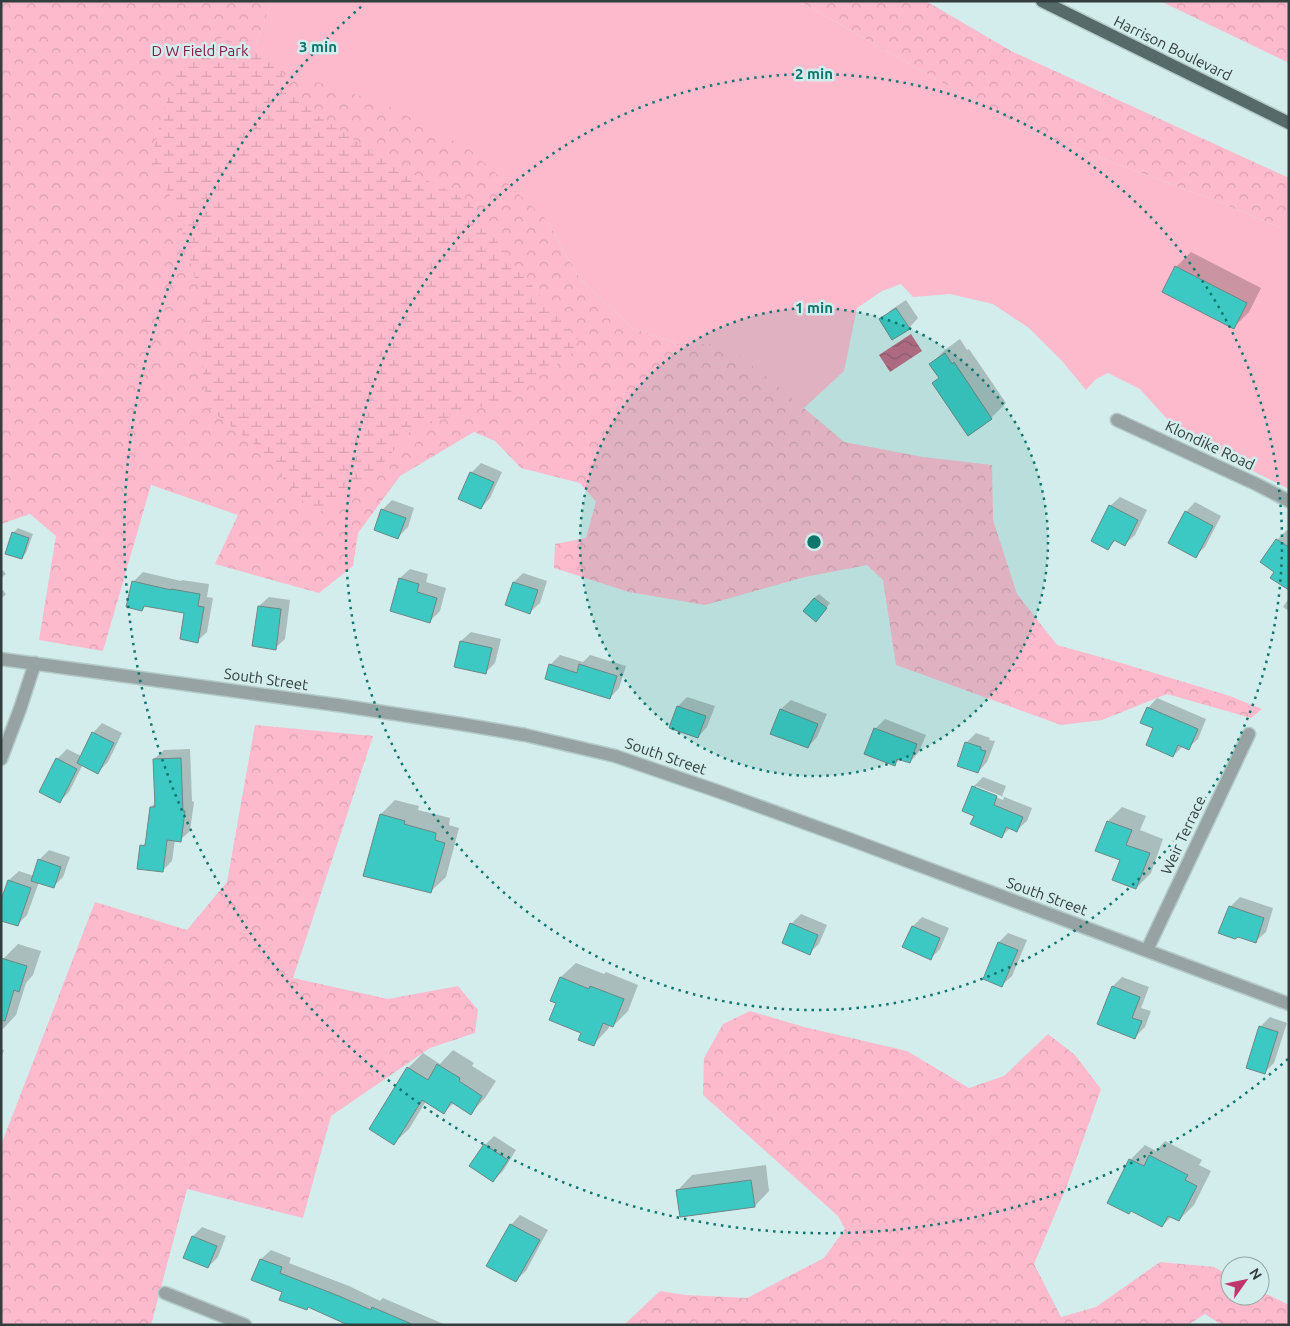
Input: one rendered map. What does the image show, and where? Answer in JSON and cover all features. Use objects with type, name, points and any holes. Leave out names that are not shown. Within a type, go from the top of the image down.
[{"type":"main road","name":"Harrison Boulevard","points":[[1042,1],[1289,123]]},
{"type":"street","name":"Klondike Road","points":[[1117,420],[1289,501]]},
{"type":"street","name":"South Street","points":[[1,659],[337,704],[525,735],[624,759],[720,792],[1289,1004]]},
{"type":"street","points":[[1,759],[20,710],[35,663]]},
{"type":"street","name":"Weir Terrace","points":[[1147,950],[1249,734]]},
{"type":"street","points":[[165,1292],[244,1324]]},
{"type":"green space","name":"D W Field Park","points":[[1,1],[272,1],[249,60],[385,104],[470,150],[546,219],[580,279],[632,328],[678,344],[725,344],[844,442],[923,457],[992,465],[993,520],[1017,594],[1057,645],[1230,696],[1262,709],[1251,718],[1167,694],[1102,720],[1061,725],[896,665],[883,580],[867,565],[805,577],[705,605],[629,592],[554,568],[555,544],[586,538],[596,502],[580,483],[521,468],[495,441],[474,432],[400,476],[358,533],[353,566],[319,593],[215,564],[238,515],[151,485],[103,651],[39,640],[56,536],[30,514],[1,524]]},
{"type":"green space","points":[[272,1],[799,1],[1024,129],[1221,203],[1289,231],[1289,489],[1185,437],[1140,389],[1108,373],[1096,379],[1086,390],[1062,361],[1029,328],[993,304],[950,294],[913,297],[901,284],[882,291],[857,308],[844,371],[804,408],[725,345],[678,344],[632,328],[580,279],[546,219],[249,60]]},
{"type":"green space","points":[[799,1],[926,1],[1011,51],[1289,178],[1289,231],[1221,203],[1024,129]]},
{"type":"green space","points":[[1160,1],[1289,1],[1289,63]]},
{"type":"green space","name":"D W Field Park","points":[[221,38],[267,54],[311,111],[390,163],[468,200],[509,258],[579,340],[570,356],[507,398],[411,430],[361,489],[315,514],[285,481],[261,450],[207,407],[201,354],[205,310],[173,201],[151,161],[175,72],[200,49]]},
{"type":"green space","points":[[255,725],[373,736],[293,978],[388,999],[458,986],[478,1010],[475,1033],[430,1048],[331,1116],[303,1218],[187,1189],[151,1325],[1,1325],[1,1145],[95,902],[187,930],[227,882]]},
{"type":"green space","points":[[750,1011],[804,1027],[907,1051],[969,1088],[1004,1076],[1048,1034],[1075,1055],[1101,1089],[1066,1188],[1034,1264],[1061,1317],[1096,1307],[1160,1262],[1214,1267],[1220,1270],[1220,1306],[1270,1306],[1270,1296],[1289,1305],[1289,1325],[1222,1325],[1205,1314],[1188,1325],[624,1325],[660,1291],[686,1295],[747,1298],[824,1258],[845,1229],[838,1216],[703,1095],[704,1058],[723,1024]]},
{"type":"water","points":[[911,334],[922,351],[890,372],[879,355]]},
{"type":"building","points":[[1175,266],[1247,303],[1234,329],[1162,292]]},
{"type":"building","points":[[896,308],[910,329],[892,340],[879,319]]},
{"type":"building","points":[[945,353],[952,364],[954,362],[992,419],[968,436],[932,383],[939,378],[929,364]]},
{"type":"building","points":[[470,472],[494,482],[481,509],[458,499]]},
{"type":"building","points":[[1109,505],[1138,520],[1125,546],[1114,540],[1108,550],[1091,541]]},
{"type":"building","points":[[381,509],[406,518],[398,539],[374,530]]},
{"type":"building","points":[[1185,511],[1213,526],[1196,558],[1168,543]]},
{"type":"building","points":[[12,532],[29,538],[22,559],[5,554]]},
{"type":"building","points":[[1276,539],[1289,547],[1289,590],[1270,578],[1274,572],[1260,562]]},
{"type":"building","points":[[399,578],[419,584],[417,592],[437,598],[430,623],[390,611]]},
{"type":"building","points":[[132,581],[171,590],[200,594],[198,606],[204,607],[198,643],[180,639],[184,613],[144,606],[142,611],[126,607]]},
{"type":"building","points":[[513,582],[538,590],[530,614],[505,605]]},
{"type":"building","points":[[814,598],[827,608],[816,622],[803,611]]},
{"type":"building","points":[[258,606],[281,609],[276,650],[252,646]]},
{"type":"building","points":[[460,641],[492,648],[486,674],[454,667]]},
{"type":"building","points":[[549,664],[577,673],[579,664],[617,676],[610,699],[545,679]]},
{"type":"building","points":[[677,706],[706,716],[698,738],[669,728]]},
{"type":"building","points":[[1147,707],[1198,729],[1189,750],[1178,745],[1173,757],[1146,745],[1153,728],[1140,723]]},
{"type":"building","points":[[780,709],[818,724],[808,748],[770,734]]},
{"type":"building","points":[[874,728],[917,744],[910,763],[897,759],[895,766],[864,754]]},
{"type":"building","points":[[92,732],[114,743],[98,774],[77,763]]},
{"type":"building","points":[[965,742],[981,747],[981,750],[986,751],[978,773],[957,766]]},
{"type":"building","points":[[56,758],[77,769],[60,803],[39,792]]},
{"type":"building","points":[[181,758],[183,811],[185,811],[181,842],[167,840],[163,872],[137,869],[140,845],[145,846],[150,807],[155,807],[153,759]]},
{"type":"building","points":[[972,786],[997,796],[994,805],[1023,817],[1017,832],[1006,827],[1002,838],[970,824],[974,816],[962,811]]},
{"type":"building","points":[[380,814],[405,821],[404,824],[436,833],[435,840],[445,843],[431,893],[363,876]]},
{"type":"building","points":[[1107,821],[1132,830],[1126,845],[1150,853],[1136,889],[1112,880],[1120,860],[1095,851]]},
{"type":"building","points":[[38,859],[61,867],[54,888],[31,881]]},
{"type":"building","points":[[8,880],[31,888],[18,926],[1,921],[1,900]]},
{"type":"building","points":[[1229,906],[1264,918],[1256,943],[1218,933]]},
{"type":"building","points":[[790,923],[818,935],[810,955],[782,943]]},
{"type":"building","points":[[912,926],[940,938],[931,960],[902,947]]},
{"type":"building","points":[[998,942],[1018,950],[1002,987],[983,979]]},
{"type":"building","points":[[1,958],[27,966],[19,992],[14,990],[5,1021],[1,1020]]},
{"type":"building","points":[[560,977],[589,989],[590,986],[624,999],[613,1027],[603,1023],[594,1046],[578,1040],[581,1033],[549,1020],[556,1003],[550,1001]]},
{"type":"building","points":[[1112,986],[1140,997],[1132,1018],[1142,1021],[1135,1039],[1097,1024]]},
{"type":"building","points":[[1259,1026],[1278,1032],[1265,1074],[1246,1068]]},
{"type":"building","points":[[437,1064],[460,1078],[459,1081],[482,1096],[471,1115],[451,1102],[444,1114],[422,1100],[394,1145],[369,1129],[407,1067],[428,1080]]},
{"type":"building","points":[[484,1144],[508,1160],[493,1182],[469,1166]]},
{"type":"building","points":[[1149,1155],[1188,1175],[1185,1180],[1197,1186],[1179,1221],[1168,1216],[1162,1227],[1131,1211],[1129,1214],[1107,1203],[1129,1159],[1144,1166]]},
{"type":"building","points":[[751,1180],[755,1207],[680,1217],[676,1190]]},
{"type":"building","points":[[510,1224],[540,1240],[516,1282],[486,1266]]},
{"type":"building","points":[[192,1236],[217,1246],[208,1268],[183,1258]]},
{"type":"building","points":[[260,1259],[282,1267],[280,1273],[371,1310],[372,1307],[414,1325],[348,1325],[308,1307],[307,1310],[279,1300],[282,1292],[251,1280]]}]
